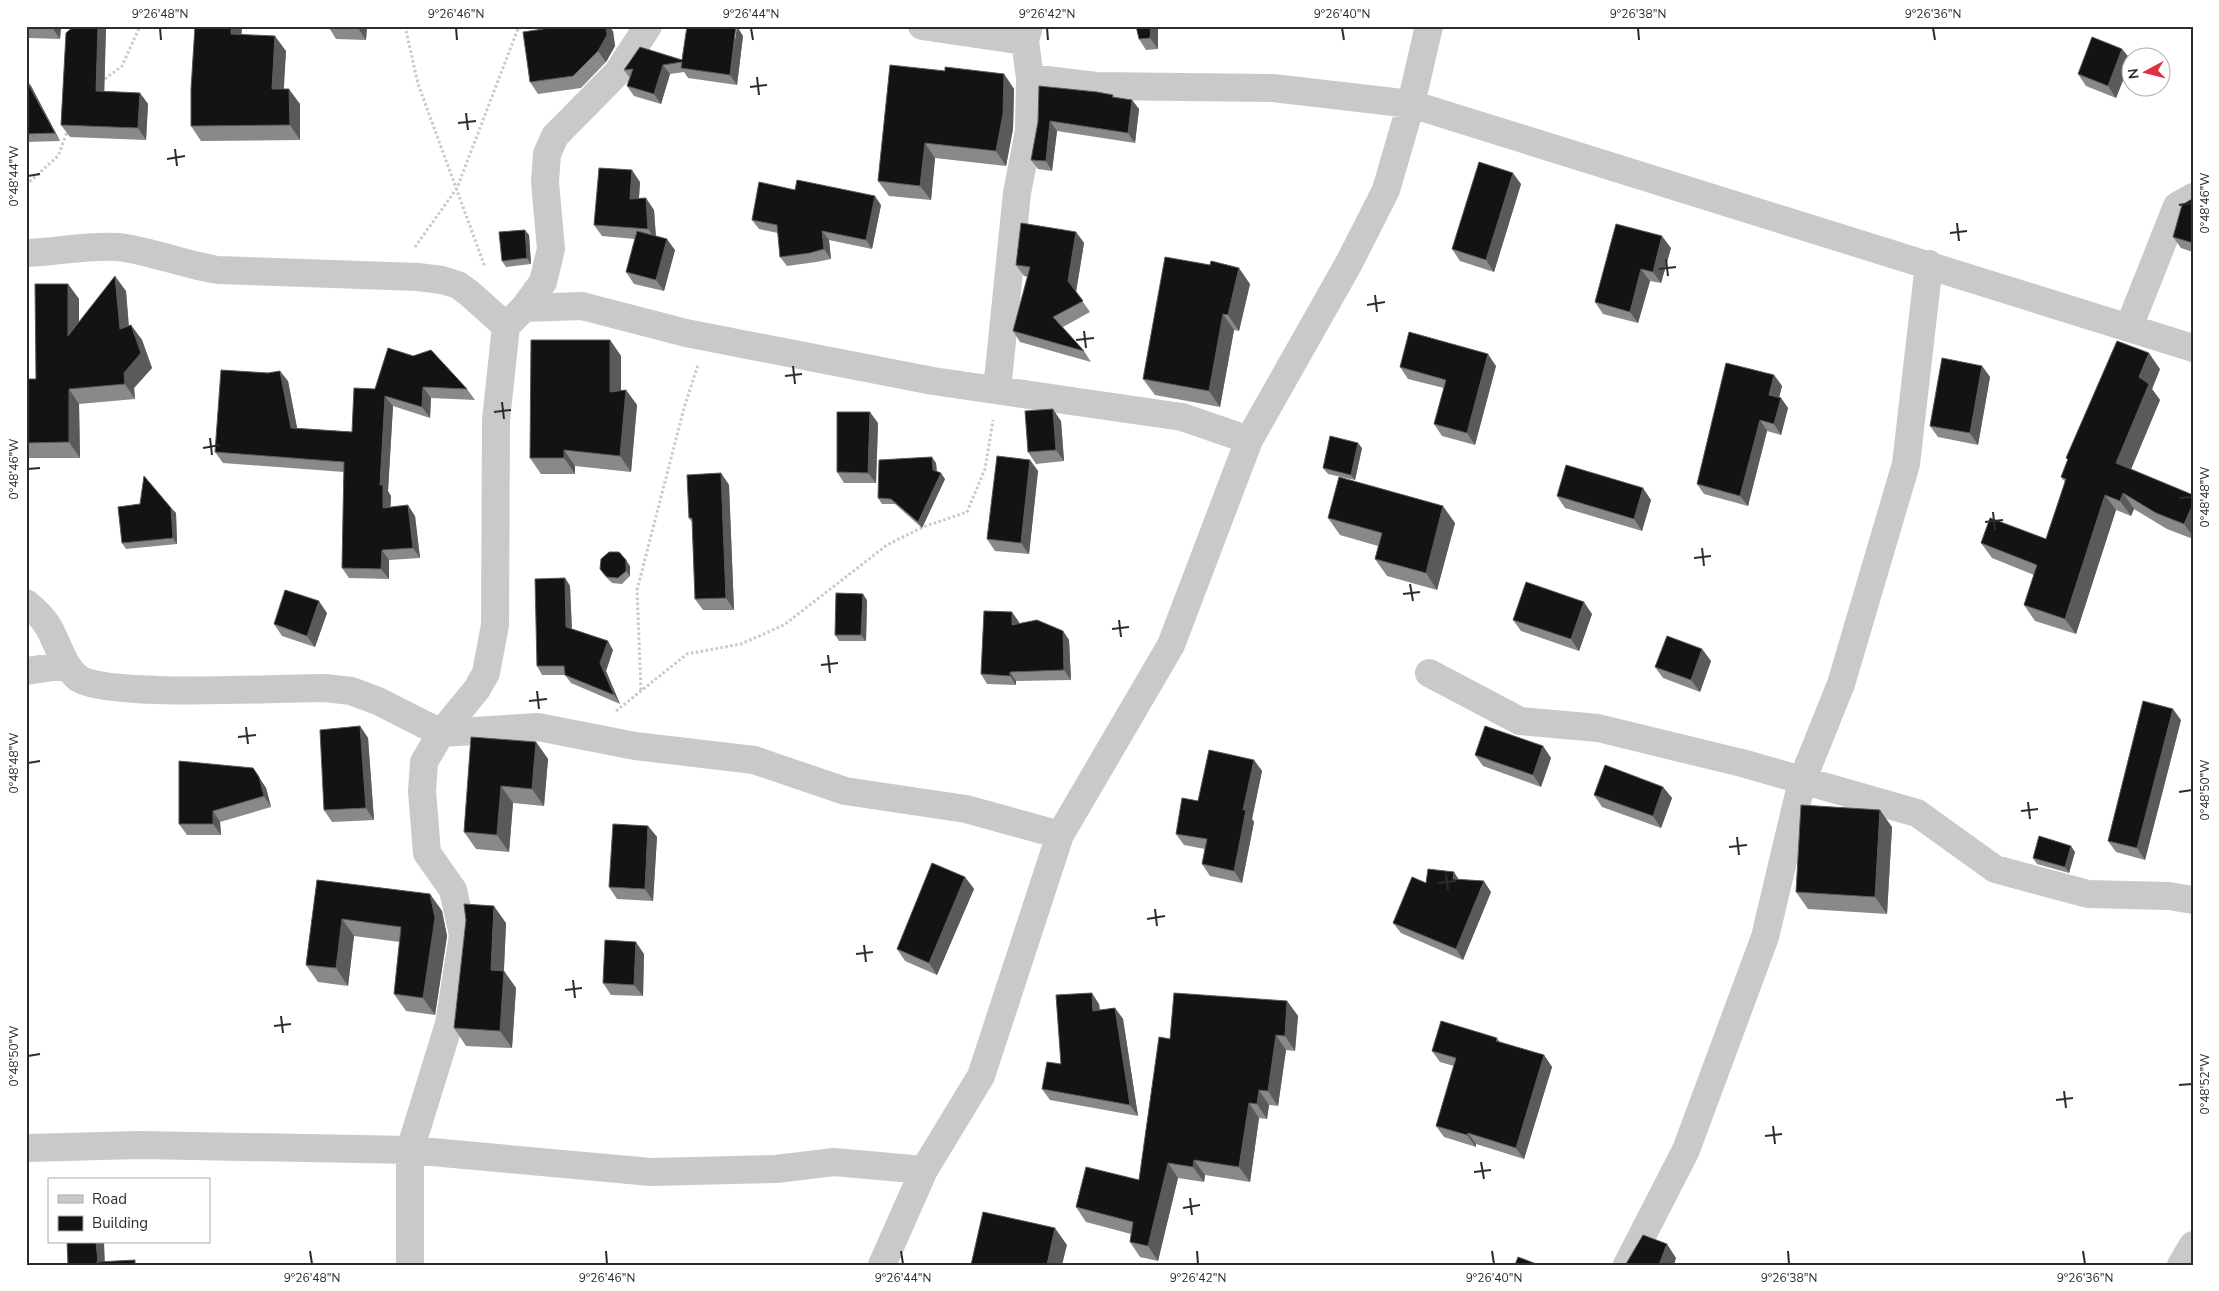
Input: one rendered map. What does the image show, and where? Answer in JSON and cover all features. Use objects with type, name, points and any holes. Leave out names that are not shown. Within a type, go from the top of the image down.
[{"type":"street","points":[[410,1265],[410,1150],[449,1024],[463,935],[453,890],[427,853],[422,790],[424,762],[441,733],[477,689],[486,673],[492,649],[495,625],[496,420],[515,318],[543,282],[551,249],[545,182],[547,154],[555,136],[618,72],[648,26]]},
{"type":"street","points":[[922,26],[1027,34],[1030,78],[1030,131],[1017,193],[998,390]]},
{"type":"street","points":[[882,1265],[924,1170],[981,1076],[1060,835],[1171,645],[1249,440],[1349,263],[1386,190],[1411,104],[1429,26]]},
{"type":"street","points":[[1030,78],[1096,86],[1273,88],[1411,104],[1929,264],[2193,348]]},
{"type":"street","points":[[2129,327],[2177,206],[2193,197]]},
{"type":"street","points":[[26,253],[104,246],[128,249],[191,266],[218,270],[418,276],[458,285],[515,318],[582,306],[707,337],[932,381],[1182,417],[1249,440]]},
{"type":"street","points":[[1626,1265],[1686,1150],[1765,937],[1802,780],[1841,684],[1906,464],[1929,264]]},
{"type":"street","points":[[26,603],[48,626],[67,665],[78,678],[101,687],[135,690],[325,688],[351,692],[378,701],[441,733],[538,727],[635,746],[754,760],[844,791],[966,809],[1060,835]]},
{"type":"street","points":[[26,670],[67,665]]},
{"type":"street","points":[[1429,673],[1520,721],[1598,728],[1742,763],[1917,813],[1995,870],[2088,894],[2169,896],[2193,900]]},
{"type":"street","points":[[26,1148],[150,1145],[410,1150],[652,1172],[776,1169],[834,1162],[924,1170]]},
{"type":"street","points":[[2180,1265],[2193,1245]]},
{"type":"path","points":[[94,87],[122,66],[140,26]]},
{"type":"path","points":[[405,26],[418,84],[487,272]]},
{"type":"path","points":[[395,276],[457,188],[519,26]]},
{"type":"path","points":[[26,185],[58,156],[71,123]]},
{"type":"path","points":[[641,691],[637,590],[684,408],[707,337]]},
{"type":"path","points":[[588,737],[687,654],[741,644],[784,625],[887,545],[923,527],[967,512],[985,469],[998,390]]},
{"type":"building","points":[[74,26],[98,26],[96,91],[140,93],[138,128],[61,125],[66,33]]},
{"type":"building","points":[[195,26],[231,26],[231,34],[275,36],[272,89],[289,89],[290,125],[191,126]]},
{"type":"building","points":[[358,26],[358,28],[328,27]]},
{"type":"building","points":[[563,26],[606,26],[607,35],[598,51],[573,76],[530,82],[523,32]]},
{"type":"building","points":[[687,26],[736,26],[730,75],[681,68],[682,62],[663,65],[654,94],[627,86],[633,69],[624,70],[640,47],[682,60]]},
{"type":"building","points":[[1136,26],[1151,26],[1150,38],[1139,39]]},
{"type":"building","points":[[2092,37],[2122,49],[2108,86],[2078,74]]},
{"type":"building","points":[[890,65],[945,71],[945,67],[1004,74],[1003,114],[996,151],[925,143],[920,186],[878,181]]},
{"type":"building","points":[[26,80],[55,133],[26,134]]},
{"type":"building","points":[[1039,86],[1097,92],[1113,95],[1112,97],[1132,100],[1128,133],[1050,121],[1046,161],[1031,160],[1038,122]]},
{"type":"building","points":[[1479,162],[1513,173],[1486,260],[1452,249]]},
{"type":"building","points":[[599,168],[632,170],[630,199],[646,198],[648,229],[594,225]]},
{"type":"building","points":[[797,180],[875,196],[866,240],[822,231],[824,249],[780,257],[777,225],[752,220],[759,182],[795,190]]},
{"type":"building","points":[[2192,199],[2193,243],[2173,237],[2182,205]]},
{"type":"building","points":[[1021,223],[1076,232],[1068,281],[1083,301],[1053,317],[1084,351],[1013,331],[1030,267],[1016,265]]},
{"type":"building","points":[[1616,224],[1662,236],[1653,272],[1641,269],[1630,312],[1595,302]]},
{"type":"building","points":[[525,230],[527,258],[502,261],[499,232]]},
{"type":"building","points":[[637,231],[667,239],[656,280],[626,272]]},
{"type":"building","points":[[1165,257],[1210,265],[1211,261],[1239,268],[1228,315],[1223,314],[1209,391],[1143,379]]},
{"type":"building","points":[[115,276],[120,329],[131,325],[141,353],[124,373],[125,384],[69,389],[69,442],[26,443],[26,379],[36,379],[35,284],[68,284],[68,336]]},
{"type":"building","points":[[1409,332],[1488,354],[1467,433],[1434,424],[1446,380],[1400,367]]},
{"type":"building","points":[[531,340],[610,340],[610,392],[626,390],[620,456],[564,450],[564,458],[530,458]]},
{"type":"building","points":[[2117,341],[2149,353],[2139,377],[2149,384],[2116,463],[2193,495],[2193,504],[2184,524],[2156,513],[2123,493],[2120,501],[2105,495],[2065,619],[2024,605],[2037,565],[1981,543],[1990,518],[2046,539],[2066,479],[2061,477],[2068,459],[2066,458]]},
{"type":"building","points":[[388,348],[413,356],[431,350],[467,389],[423,387],[422,407],[385,396],[380,485],[383,485],[383,508],[408,505],[413,548],[382,550],[381,569],[342,568],[344,462],[215,452],[221,370],[268,373],[280,371],[291,428],[352,432],[354,388],[375,389]]},
{"type":"building","points":[[1942,358],[1982,366],[1970,433],[1930,426]]},
{"type":"building","points":[[1726,363],[1774,375],[1769,395],[1781,398],[1774,424],[1760,420],[1740,496],[1697,484]]},
{"type":"building","points":[[1053,409],[1056,450],[1028,452],[1025,411]]},
{"type":"building","points":[[837,412],[870,412],[868,473],[837,472]]},
{"type":"building","points":[[1330,436],[1358,443],[1351,475],[1323,468]]},
{"type":"building","points":[[997,456],[1030,460],[1021,543],[987,539]]},
{"type":"building","points":[[932,457],[933,470],[941,473],[918,522],[891,499],[878,498],[879,460]]},
{"type":"building","points":[[1566,465],[1643,488],[1634,519],[1557,496]]},
{"type":"building","points":[[721,473],[726,598],[695,599],[692,518],[689,518],[687,475]]},
{"type":"building","points":[[144,476],[171,508],[173,538],[122,543],[118,507],[140,504]]},
{"type":"building","points":[[1339,477],[1443,506],[1426,573],[1375,559],[1382,533],[1328,518]]},
{"type":"building","points":[[609,552],[619,552],[626,560],[626,571],[618,578],[607,577],[600,569],[601,559]]},
{"type":"building","points":[[565,578],[566,627],[608,641],[600,663],[614,695],[565,675],[564,666],[537,666],[535,579]]},
{"type":"building","points":[[1526,582],[1584,602],[1571,639],[1513,620]]},
{"type":"building","points":[[285,590],[319,601],[307,636],[274,624]]},
{"type":"building","points":[[836,593],[863,594],[861,635],[835,635]]},
{"type":"building","points":[[984,611],[1012,612],[1012,625],[1037,620],[1063,631],[1064,670],[1010,672],[1010,676],[981,674]]},
{"type":"building","points":[[1667,636],[1702,649],[1691,680],[1655,667]]},
{"type":"building","points":[[2143,701],[2173,709],[2137,848],[2108,841]]},
{"type":"building","points":[[360,726],[366,808],[324,810],[320,730]]},
{"type":"building","points":[[1485,726],[1543,746],[1533,775],[1475,755]]},
{"type":"building","points":[[471,737],[536,742],[532,789],[501,786],[497,835],[464,832]]},
{"type":"building","points":[[1209,750],[1254,760],[1243,810],[1246,810],[1234,871],[1202,864],[1207,839],[1176,834],[1182,798],[1198,801]]},
{"type":"building","points":[[179,761],[253,768],[259,777],[264,796],[213,811],[213,824],[179,824]]},
{"type":"building","points":[[1605,765],[1663,787],[1653,816],[1594,795]]},
{"type":"building","points":[[1801,805],[1880,810],[1875,897],[1796,892]]},
{"type":"building","points":[[613,824],[648,826],[645,889],[609,887]]},
{"type":"building","points":[[2039,836],[2071,846],[2065,867],[2033,858]]},
{"type":"building","points":[[932,863],[965,877],[929,963],[897,949]]},
{"type":"building","points":[[1428,869],[1454,872],[1453,879],[1484,881],[1456,949],[1393,923],[1412,877],[1426,883]]},
{"type":"building","points":[[317,880],[430,894],[435,918],[423,998],[394,994],[401,927],[342,919],[336,968],[306,965]]},
{"type":"building","points":[[464,904],[494,906],[491,970],[504,971],[500,1031],[454,1028],[466,920]]},
{"type":"building","points":[[605,940],[636,942],[634,985],[603,983]]},
{"type":"building","points":[[1092,993],[1093,1011],[1115,1008],[1130,1105],[1042,1089],[1047,1062],[1061,1064],[1056,995]]},
{"type":"building","points":[[1174,993],[1287,1001],[1285,1036],[1276,1035],[1268,1091],[1259,1090],[1257,1104],[1249,1103],[1239,1167],[1194,1160],[1193,1167],[1168,1163],[1148,1246],[1130,1242],[1133,1222],[1076,1207],[1086,1167],[1139,1180],[1159,1037],[1170,1039]]},
{"type":"building","points":[[1441,1021],[1497,1038],[1496,1041],[1544,1055],[1516,1148],[1468,1133],[1467,1135],[1436,1126],[1456,1058],[1432,1051]]},
{"type":"building","points":[[983,1212],[1055,1228],[1047,1265],[971,1265]]},
{"type":"building","points":[[1643,1235],[1667,1244],[1659,1265],[1625,1265],[1626,1264]]},
{"type":"building","points":[[67,1244],[96,1244],[97,1265],[68,1265]]},
{"type":"building","points":[[1518,1257],[1539,1265],[1515,1265]]},
{"type":"building","points":[[135,1260],[135,1265],[97,1265],[97,1262]]}]
